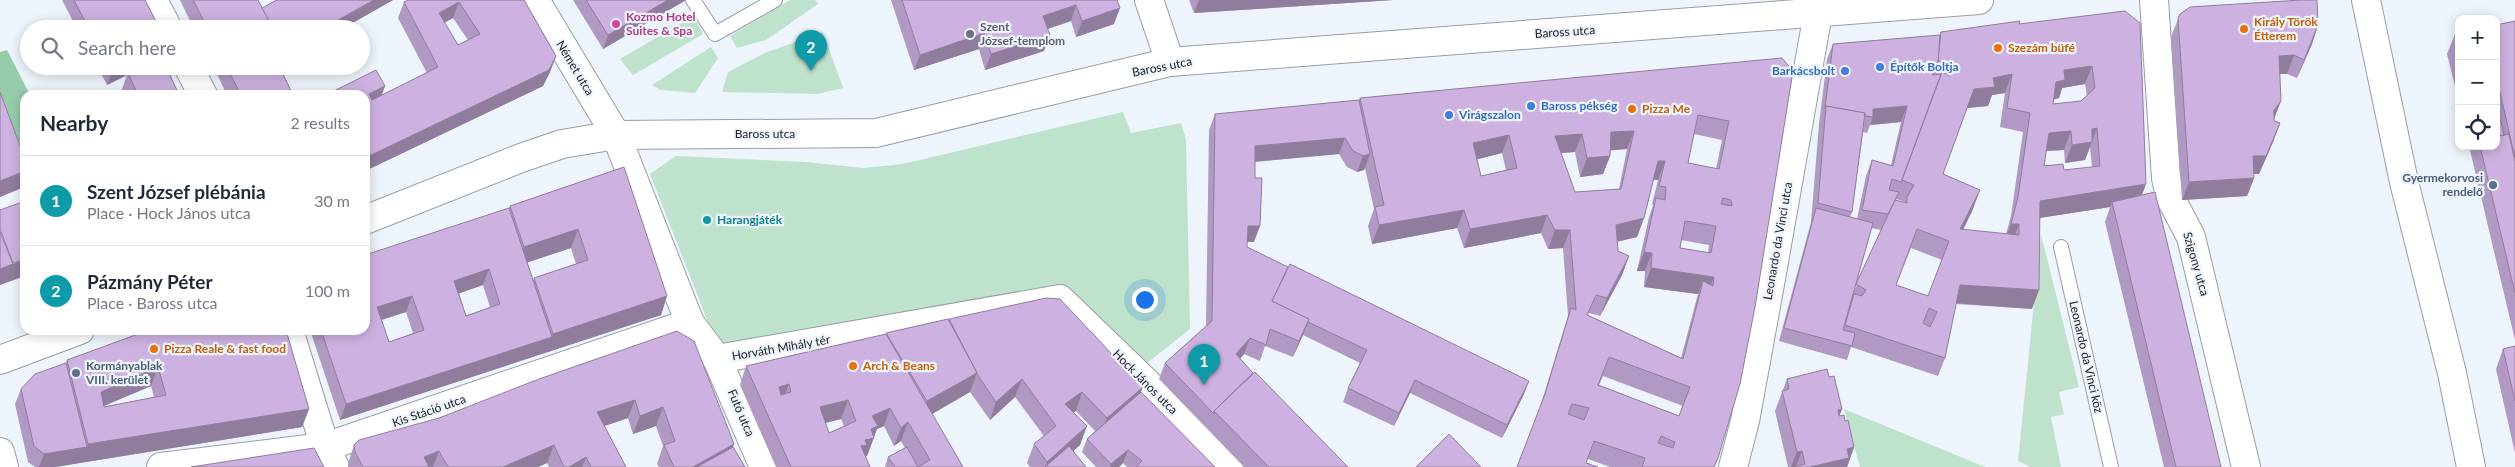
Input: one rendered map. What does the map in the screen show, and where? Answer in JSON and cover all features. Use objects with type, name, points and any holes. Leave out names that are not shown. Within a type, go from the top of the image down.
[{"type":"street","points":[[153,0],[163,20]]},
{"type":"street","name":"Német utca","points":[[535,0],[616,135]]},
{"type":"street","points":[[1149,0],[1170,62]]},
{"type":"street","name":"Baross utca","points":[[370,218],[537,152],[562,144],[616,135],[876,133],[1170,62],[1816,7],[1973,0]]},
{"type":"street","name":"Szigony utca","points":[[2154,0],[2166,178],[2170,197],[2191,237],[2246,467]]},
{"type":"street","points":[[2366,0],[2404,182],[2452,373],[2471,467]]},
{"type":"street","name":"Leonardo da Vinci utca","points":[[1733,467],[1745,421],[1770,284],[1816,7]]},
{"type":"street","points":[[192,75],[200,90]]},
{"type":"street","name":"Horváth Mihály tér","points":[[616,135],[690,324],[717,359],[1060,299]]},
{"type":"street","name":"Hock János utca","points":[[1060,299],[1145,381],[1229,467]]},
{"type":"street","name":"Kis Stáció utca","points":[[161,467],[330,457],[690,324]]},
{"type":"street","points":[[0,360],[67,335]]},
{"type":"street","points":[[291,335],[330,457]]},
{"type":"street","name":"Futó utca","points":[[717,359],[764,467]]},
{"type":"street","points":[[0,452],[4,467]]},
{"type":"lane","points":[[693,0],[714,34],[775,0]]},
{"type":"lane","name":"Leonardo da Vinci köz","points":[[2061,247],[2111,467]]},
{"type":"green space","points":[[790,0],[815,0],[818,4],[766,40],[737,48],[730,36]]},
{"type":"green space","points":[[694,16],[703,34],[633,75],[620,59]]},
{"type":"green space","points":[[823,32],[843,88],[817,94],[722,92],[728,72],[765,53]]},
{"type":"green space","points":[[711,47],[718,58],[695,93],[661,90],[652,85]]},
{"type":"green space","points":[[7,50],[27,90],[20,90],[20,159],[0,105],[0,52]]},
{"type":"green space","points":[[1123,112],[1131,133],[1181,123],[1186,140],[1190,329],[1146,364],[1078,297],[1066,291],[720,345],[710,327],[650,174],[676,156],[805,162],[863,168],[903,164]]},
{"type":"green space","points":[[2041,234],[2079,387],[2059,392],[2064,414],[2051,417],[2061,467],[2030,467],[2018,461]]},
{"type":"green space","points":[[1844,409],[1985,467],[1860,467]]},
{"type":"building","points":[[74,0],[145,0],[155,20],[84,20]]},
{"type":"building","points":[[193,0],[258,0],[269,20],[203,20]]},
{"type":"building","points":[[277,0],[374,0],[338,20],[269,20],[262,8]]},
{"type":"building","points":[[408,0],[524,0],[556,56],[549,70],[370,156],[370,96],[372,100],[438,67],[404,2]],"holes":[[[459,2],[480,34],[458,45],[439,13]]]},
{"type":"building","points":[[586,0],[668,0],[608,35]]},
{"type":"building","name":"Szent József-templom","points":[[902,0],[1117,0],[1120,8],[1082,21],[1076,5],[1043,16],[1050,35],[991,54],[984,33],[920,55]]},
{"type":"building","points":[[2317,0],[2318,25],[2304,60],[2294,55],[2279,56],[2281,101],[2274,110],[2274,121],[2280,123],[2266,156],[2253,156],[2254,178],[2189,182],[2178,18],[2180,14],[2190,7]]},
{"type":"building","points":[[2125,11],[2140,23],[2146,184],[2040,201],[2039,290],[1960,285],[1945,358],[1845,325],[1854,294],[1862,296],[1866,290],[1856,284],[1895,200],[1907,203],[1907,197],[1914,185],[1902,180],[1942,72],[1950,76],[1950,67],[1938,60],[1941,32],[2020,21],[2019,24]],"holes":[[[2092,66],[2095,88],[2081,101],[2053,104],[2056,82],[2065,80],[2064,70]],[[2012,74],[2007,108],[2030,113],[2018,197],[2011,224],[2019,224],[2019,235],[1960,229],[1980,190],[1943,174],[1974,89],[1995,87],[1993,78]],[[2097,128],[2100,166],[2064,170],[2063,164],[2044,166],[2049,133],[2071,131],[2072,145],[2092,142],[2092,129]],[[1917,229],[1949,241],[1928,296],[1896,285]],[[1929,308],[1937,312],[1930,327],[1923,323]]]},
{"type":"building","points":[[2515,21],[2515,158],[2500,92],[2500,24]]},
{"type":"building","points":[[1940,35],[1938,62],[1932,68],[1933,75],[1941,74],[1901,182],[1892,179],[1889,190],[1899,192],[1888,214],[1862,210],[1872,160],[1893,166],[1907,106],[1873,109],[1873,117],[1865,116],[1865,113],[1826,106],[1825,108],[1833,44]]},
{"type":"building","points":[[1782,58],[1793,71],[1755,307],[1740,384],[1714,467],[1642,467],[1645,458],[1594,441],[1586,463],[1598,467],[1517,467],[1545,394],[1571,308],[1576,310],[1570,230],[1555,230],[1547,215],[1470,229],[1464,210],[1379,225],[1375,207],[1384,205],[1360,98]],"holes":[[[1698,115],[1729,121],[1719,169],[1688,163]],[[1634,131],[1621,189],[1575,192],[1555,136],[1582,134],[1587,158],[1610,156],[1611,132]],[[1509,135],[1517,168],[1481,176],[1473,143]],[[1658,161],[1665,161],[1659,186],[1666,187],[1665,200],[1656,198],[1644,252],[1652,253],[1651,268],[1714,277],[1713,286],[1703,281],[1683,359],[1587,315],[1596,295],[1607,298],[1629,256],[1618,251],[1616,225],[1644,218]],[[1723,198],[1731,200],[1732,206],[1721,204]],[[1685,221],[1716,226],[1711,253],[1680,248]],[[1609,357],[1690,387],[1679,416],[1598,385]],[[1572,404],[1589,408],[1584,420],[1568,414]],[[1661,436],[1675,442],[1673,448],[1658,443]]]},
{"type":"building","points":[[376,70],[385,86],[370,94],[370,90],[336,90],[366,75],[370,75],[370,73]]},
{"type":"building","points":[[129,75],[170,75],[177,90],[136,90]]},
{"type":"building","points":[[231,75],[283,75],[291,90],[238,90]]},
{"type":"building","points":[[0,92],[20,146],[20,173],[0,181]]},
{"type":"building","points":[[1359,100],[1370,154],[1363,156],[1353,151],[1345,138],[1255,146],[1255,178],[1262,178],[1260,226],[1248,226],[1247,247],[1288,267],[1272,301],[1309,319],[1299,341],[1270,329],[1266,345],[1250,338],[1236,354],[1253,373],[1214,411],[1214,414],[1165,363],[1212,321],[1215,114]]},
{"type":"building","points":[[1826,106],[1865,113],[1852,212],[1818,203]]},
{"type":"building","points":[[2500,118],[2504,135],[2500,136]]},
{"type":"building","name":"Gyermekorvosi rendelő","points":[[2509,134],[2515,162],[2515,293],[2481,150],[2500,150],[2500,136]]},
{"type":"building","points":[[624,167],[667,296],[553,334],[534,278],[588,260],[578,229],[524,247],[510,206]]},
{"type":"building","points":[[2155,192],[2221,467],[2176,467],[2112,202]]},
{"type":"building","points":[[20,203],[20,261],[13,263],[0,229],[0,210]]},
{"type":"building","points":[[509,208],[552,337],[346,404],[323,335],[370,335],[370,253]],"holes":[[[489,269],[500,304],[466,316],[454,281]],[[412,296],[424,330],[389,342],[377,307]]]},
{"type":"building","points":[[1816,208],[1873,223],[1843,330],[1855,333],[1852,346],[1784,328]]},
{"type":"building","points":[[0,232],[13,264],[0,269]]},
{"type":"building","points":[[1290,264],[1529,381],[1507,425],[1415,380],[1399,413],[1348,388],[1367,350],[1308,322],[1309,319],[1272,301]]},
{"type":"building","points":[[1046,298],[1060,299],[1143,387],[1107,418],[1082,392],[1065,404],[1087,426],[1047,462],[1034,444],[1056,426],[1022,379],[996,402],[977,374],[949,319]]},
{"type":"building","points":[[948,319],[977,373],[927,401],[886,333]]},
{"type":"building","points":[[677,331],[694,341],[734,444],[693,467],[674,467],[664,445],[675,441],[663,407],[640,416],[635,400],[597,412],[626,467],[591,467],[586,457],[569,467],[564,467],[554,445],[503,467],[448,467],[439,451],[424,457],[429,467],[363,467],[355,452],[354,445],[359,440],[439,418],[539,379]]},
{"type":"building","points":[[886,334],[963,467],[918,467],[930,460],[908,422],[901,428],[890,408],[872,416],[878,426],[871,429],[874,438],[865,440],[867,445],[861,446],[870,467],[791,467],[746,366]],"holes":[[[789,384],[791,392],[781,395],[779,387]],[[848,400],[856,421],[829,433],[820,407]]]},
{"type":"building","points":[[135,335],[287,335],[309,409],[88,444],[67,360]],"holes":[[[158,367],[166,395],[104,407],[101,392]]]},
{"type":"building","points":[[2515,346],[2515,401],[2503,349]]},
{"type":"building","points":[[66,363],[87,447],[44,454],[34,446],[21,389],[35,374]]},
{"type":"building","points":[[1827,369],[1829,377],[1834,376],[1842,409],[1838,410],[1839,416],[1844,415],[1845,421],[1848,420],[1854,447],[1847,449],[1849,458],[1810,467],[1791,467],[1805,464],[1802,451],[1797,452],[1782,391],[1789,389],[1787,379]]},
{"type":"building","points":[[1255,372],[1348,467],[1269,467],[1214,411]]},
{"type":"building","points":[[1141,392],[1215,467],[1136,467],[1142,461],[1128,450],[1111,464],[1087,439]]},
{"type":"building","points":[[1449,434],[1481,467],[1416,467]]},
{"type":"building","points":[[1069,446],[1086,467],[1045,467]]},
{"type":"building","points":[[733,447],[745,467],[697,467]]},
{"type":"building","points":[[907,447],[918,467],[895,467],[888,457]]},
{"type":"building","points":[[314,448],[324,467],[191,467]]},
{"type":"place","name":"Kozmo Hotel Suites & Spa","points":[[616,24]]},
{"type":"place","name":"Király Török Étterem","points":[[2244,29]]},
{"type":"place","name":"Szent József-templom","points":[[970,34]]},
{"type":"place","name":"Szezám büfé","points":[[1998,48]]},
{"type":"place","name":"Építők Boltja","points":[[1880,67]]},
{"type":"place","name":"Pázmány Péter","points":[[811,71]]},
{"type":"place","name":"Barkácsbolt","points":[[1845,71]]},
{"type":"place","name":"Baross pékség","points":[[1531,106]]},
{"type":"place","name":"Pizza Me","points":[[1632,109]]},
{"type":"place","name":"Virágszalon","points":[[1449,115]]},
{"type":"place","name":"Gyermekorvosi rendelő","points":[[2493,185]]},
{"type":"place","name":"Harangjáték","points":[[707,220]]},
{"type":"place","name":"Pizza Reale & fast food","points":[[154,349]]},
{"type":"place","name":"Arch & Beans","points":[[853,366]]},
{"type":"place","name":"Kormányablak VIII. kerület","points":[[76,373]]},
{"type":"place","name":"Szent József plébánia","points":[[1204,385]]}]
